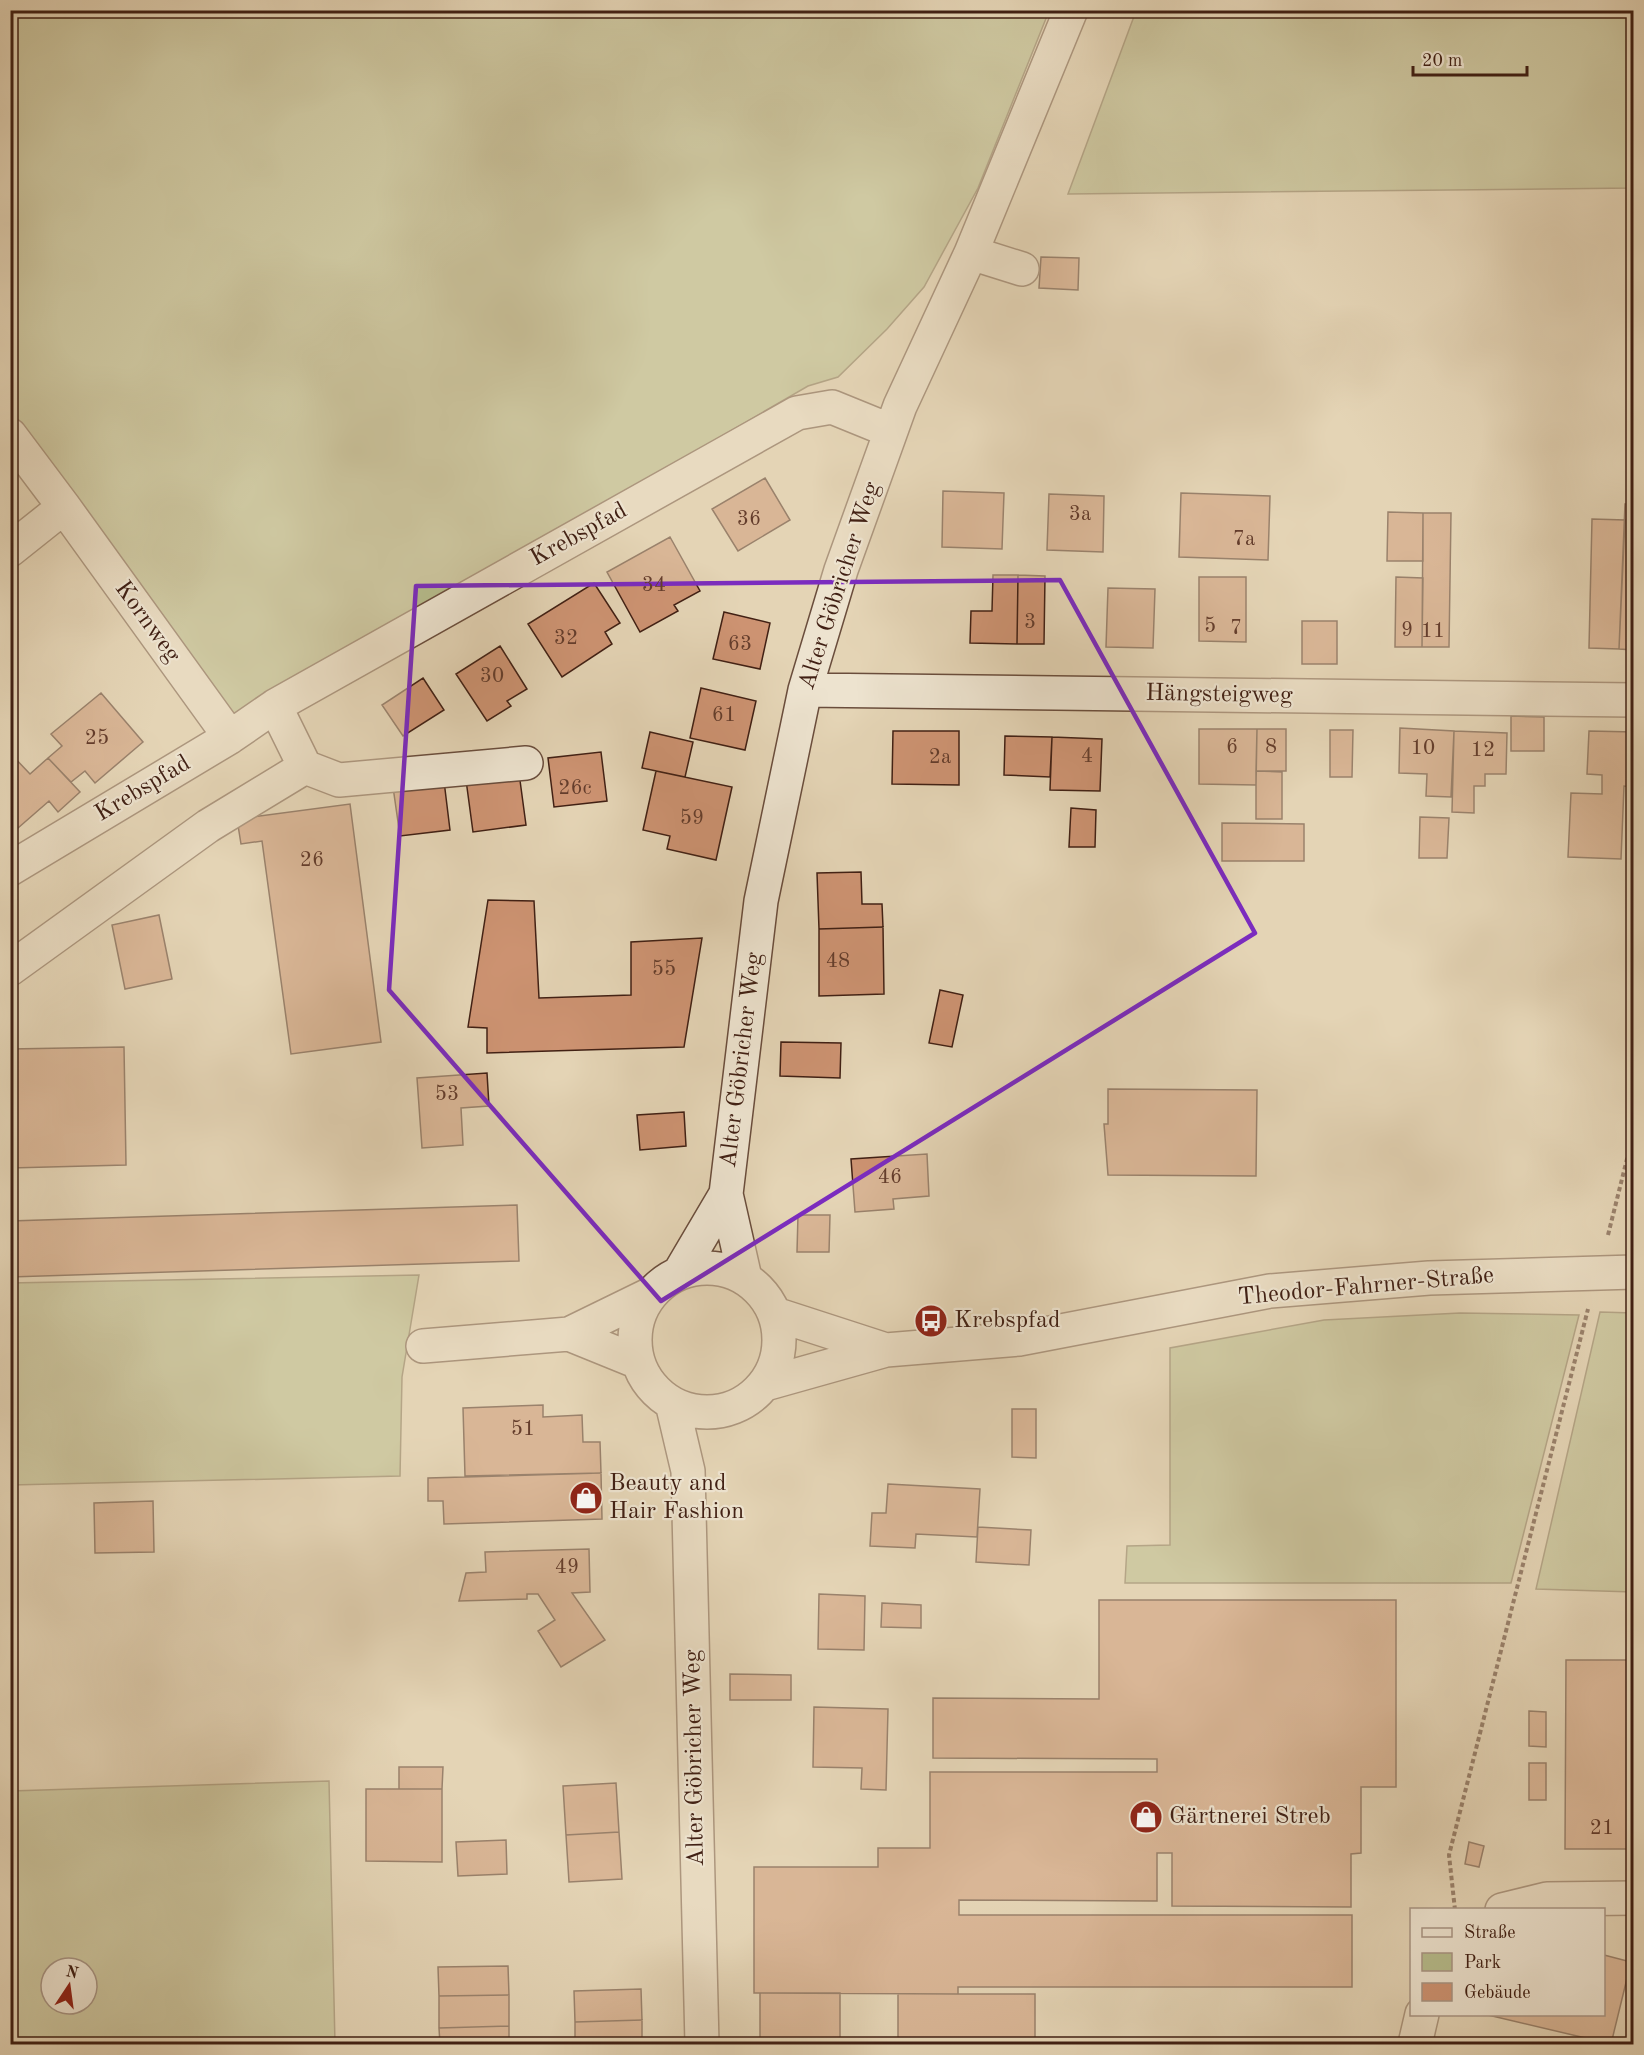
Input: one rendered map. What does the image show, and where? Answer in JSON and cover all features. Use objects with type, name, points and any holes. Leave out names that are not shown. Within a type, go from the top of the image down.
[{"type":"street","name":"Alter Göbricher Weg","points":[[745,1278],[726,1194],[761,901],[805,690],[842,570],[900,406],[971,253],[1071,10]]},
{"type":"street","points":[[971,253],[1022,269]]},
{"type":"street","name":"Krebspfad","points":[[10,869],[230,737],[274,706],[797,413],[832,407],[891,431]]},
{"type":"street","name":"Kornweg","points":[[10,435],[230,737]]},
{"type":"street","points":[[10,550],[64,507]]},
{"type":"street","name":"Hängsteigweg","points":[[805,690],[1634,700]]},
{"type":"street","points":[[274,706],[306,766],[339,780],[526,763]]},
{"type":"street","points":[[10,969],[208,826],[306,766]]},
{"type":"street","name":"Alter Göbricher Weg","points":[[680,1272],[726,1194]]},
{"type":"street","points":[[423,1346],[569,1334],[651,1294],[680,1272],[702,1268],[724,1269],[745,1278],[766,1297],[775,1314],[779,1347],[776,1362],[765,1384],[746,1401],[716,1412],[693,1411],[672,1403],[654,1389],[638,1362],[635,1341],[637,1321],[651,1294]]},
{"type":"street","name":"Theodor-Fahrner-Straße","points":[[765,1384],[886,1350],[1019,1339],[1270,1292],[1430,1278],[1598,1271],[1634,1272]]},
{"type":"street","name":"Theodor-Fahrner-Straße","points":[[775,1314],[886,1350]]},
{"type":"street","points":[[569,1334],[638,1362]]},
{"type":"street","name":"Alter Göbricher Weg","points":[[672,1403],[688,1471],[702,2044]]},
{"type":"street","name":"Alter Göbricher Weg","points":[[688,1471],[716,1412]]},
{"type":"street","points":[[1510,1908],[1547,1899],[1634,1898]]},
{"type":"street","points":[[1415,2044],[1422,2016]]},
{"type":"path","points":[[1455,1908],[1449,1855],[1634,1131]]},
{"type":"highlighted area","points":[[1060,580],[1255,933],[661,1301],[389,990],[416,586]]},
{"type":"green space","points":[[11,11],[1049,11],[978,188],[924,287],[887,329],[838,377],[808,386],[242,714],[224,713],[11,423]]},
{"type":"green space","points":[[1136,11],[1633,11],[1633,188],[1068,194]]},
{"type":"green space","points":[[419,1275],[402,1377],[400,1476],[11,1485],[10,1283]]},
{"type":"green space","points":[[1600,1312],[1633,1313],[1633,1592],[1536,1589]]},
{"type":"green space","points":[[1460,1313],[1579,1315],[1511,1583],[1125,1583],[1127,1546],[1170,1545],[1170,1348],[1324,1320]]},
{"type":"green space","points":[[329,1781],[335,2044],[11,2044],[11,1791]]},
{"type":"building","points":[[1041,257],[1079,258],[1078,290],[1039,288]]},
{"type":"building","points":[[765,478],[790,520],[738,551],[712,509]]},
{"type":"building","points":[[943,491],[1004,493],[1002,549],[942,547]]},
{"type":"building","points":[[1181,493],[1270,496],[1268,560],[1179,557]]},
{"type":"building","points":[[1049,494],[1104,496],[1103,552],[1047,550]]},
{"type":"building","points":[[1625,504],[1634,504],[1634,650],[1619,649]]},
{"type":"building","points":[[1388,512],[1423,513],[1423,561],[1387,561]]},
{"type":"building","points":[[1423,513],[1451,513],[1449,647],[1422,647]]},
{"type":"building","points":[[1592,519],[1625,520],[1619,649],[1589,648]]},
{"type":"building","points":[[670,537],[700,591],[674,605],[678,611],[640,632],[607,572]]},
{"type":"building","points":[[993,575],[1018,575],[1017,644],[970,643],[971,611],[992,611]]},
{"type":"building","points":[[1018,575],[1045,576],[1044,644],[1017,644]]},
{"type":"building","points":[[1199,577],[1246,577],[1246,642],[1199,641]]},
{"type":"building","points":[[1396,577],[1423,578],[1422,647],[1395,647]]},
{"type":"building","points":[[594,583],[620,623],[605,632],[612,644],[562,677],[528,624]]},
{"type":"building","points":[[1108,588],[1155,589],[1153,648],[1106,647]]},
{"type":"building","points":[[724,612],[770,623],[760,669],[713,659]]},
{"type":"building","points":[[1302,621],[1337,621],[1337,664],[1302,664]]},
{"type":"building","points":[[500,646],[527,689],[507,701],[511,706],[487,721],[456,674]]},
{"type":"building","points":[[423,678],[444,710],[403,736],[382,705]]},
{"type":"building","points":[[701,688],[756,701],[745,750],[690,738]]},
{"type":"building","points":[[101,693],[143,742],[95,783],[85,771],[71,782],[48,758],[62,746],[51,734]]},
{"type":"building","points":[[1511,716],[1544,717],[1544,751],[1511,751]]},
{"type":"building","points":[[1400,728],[1454,731],[1451,797],[1426,796],[1427,774],[1399,773]]},
{"type":"building","points":[[1199,729],[1257,729],[1256,785],[1199,784]]},
{"type":"building","points":[[1257,729],[1286,729],[1286,771],[1256,771]]},
{"type":"building","points":[[1330,730],[1353,730],[1352,777],[1330,777]]},
{"type":"building","points":[[893,731],[959,731],[959,785],[892,784]]},
{"type":"building","points":[[1454,731],[1507,733],[1506,774],[1485,774],[1485,786],[1474,786],[1474,813],[1452,812]]},
{"type":"building","points":[[1589,731],[1634,732],[1634,787],[1624,786],[1621,859],[1568,857],[1571,793],[1602,794],[1602,775],[1587,774]]},
{"type":"building","points":[[650,732],[693,742],[685,777],[642,768]]},
{"type":"building","points":[[1005,736],[1052,737],[1050,777],[1004,775]]},
{"type":"building","points":[[1052,737],[1102,739],[1100,791],[1050,790]]},
{"type":"building","points":[[601,752],[607,801],[554,807],[548,758]]},
{"type":"building","points":[[10,753],[30,774],[48,758],[80,792],[58,812],[49,801],[18,828],[10,819]]},
{"type":"building","points":[[656,771],[732,787],[716,860],[667,849],[670,836],[643,830]]},
{"type":"building","points":[[1256,771],[1282,772],[1282,819],[1256,819]]},
{"type":"building","points":[[519,773],[526,825],[473,832],[466,780]]},
{"type":"building","points":[[444,781],[450,830],[400,836],[393,787]]},
{"type":"building","points":[[350,804],[381,1042],[291,1054],[262,841],[241,844],[237,819]]},
{"type":"building","points":[[1071,808],[1096,810],[1095,847],[1069,847]]},
{"type":"building","points":[[1420,817],[1449,818],[1447,858],[1419,858]]},
{"type":"building","points":[[1222,823],[1304,824],[1304,861],[1222,861]]},
{"type":"building","points":[[861,872],[862,904],[882,904],[883,927],[819,929],[817,873]]},
{"type":"building","points":[[488,900],[534,901],[539,998],[631,995],[631,942],[702,938],[684,1047],[487,1053],[487,1028],[468,1027]]},
{"type":"building","points":[[159,915],[172,979],[125,989],[112,925]]},
{"type":"building","points":[[883,927],[884,994],[819,996],[819,929]]},
{"type":"building","points":[[940,990],[963,995],[952,1047],[929,1043]]},
{"type":"building","points":[[781,1042],[841,1043],[840,1078],[780,1076]]},
{"type":"building","points":[[124,1047],[126,1165],[10,1168],[10,1049]]},
{"type":"building","points":[[487,1073],[489,1106],[461,1108],[463,1145],[422,1148],[417,1078]]},
{"type":"building","points":[[1108,1089],[1257,1090],[1256,1176],[1108,1175],[1104,1124],[1108,1124]]},
{"type":"building","points":[[684,1112],[686,1146],[640,1150],[637,1115]]},
{"type":"building","points":[[927,1154],[929,1196],[893,1199],[894,1209],[855,1212],[851,1159]]},
{"type":"building","points":[[517,1205],[519,1261],[10,1277],[10,1221]]},
{"type":"building","points":[[798,1215],[830,1215],[829,1252],[797,1252]]},
{"type":"building","points":[[543,1405],[543,1417],[582,1415],[583,1442],[600,1442],[601,1473],[465,1476],[463,1408]]},
{"type":"building","points":[[1012,1409],[1036,1409],[1036,1458],[1012,1457]]},
{"type":"building","points":[[601,1473],[602,1519],[444,1524],[443,1501],[428,1501],[428,1478]]},
{"type":"building","points":[[888,1484],[980,1489],[977,1537],[916,1534],[915,1548],[870,1546],[872,1513],[886,1513]]},
{"type":"building","points":[[153,1501],[154,1552],[95,1553],[94,1503]]},
{"type":"building","points":[[978,1527],[1031,1530],[1029,1565],[976,1562]]},
{"type":"building","points":[[589,1549],[590,1592],[572,1593],[605,1640],[561,1667],[538,1631],[555,1620],[538,1594],[527,1594],[527,1599],[459,1601],[466,1573],[486,1572],[485,1552]]},
{"type":"building","points":[[819,1594],[865,1596],[864,1650],[818,1649]]},
{"type":"building","name":"Gärtnerei Streb","points":[[1099,1600],[1396,1600],[1396,1787],[1361,1787],[1361,1853],[1351,1854],[1351,1907],[1172,1906],[1172,1853],[1157,1853],[1157,1901],[959,1900],[959,1915],[1352,1915],[1352,1987],[958,1987],[958,1994],[754,1993],[754,1867],[878,1867],[878,1848],[930,1848],[930,1772],[1157,1772],[1157,1759],[933,1758],[933,1698],[1099,1699]]},
{"type":"building","points":[[882,1603],[921,1605],[921,1628],[881,1627]]},
{"type":"building","points":[[1566,1660],[1634,1660],[1634,1849],[1565,1849]]},
{"type":"building","points":[[730,1674],[791,1675],[791,1700],[730,1700]]},
{"type":"building","points":[[814,1707],[888,1709],[886,1790],[861,1789],[862,1768],[813,1767]]},
{"type":"building","points":[[1529,1711],[1546,1712],[1546,1747],[1529,1746]]},
{"type":"building","points":[[1529,1763],[1546,1763],[1546,1800],[1529,1800]]},
{"type":"building","points":[[399,1767],[443,1767],[442,1789],[399,1789]]},
{"type":"building","points":[[616,1783],[619,1832],[566,1835],[563,1786]]},
{"type":"building","points":[[366,1789],[442,1789],[442,1862],[366,1861]]},
{"type":"building","points":[[619,1832],[622,1879],[569,1882],[566,1835]]},
{"type":"building","points":[[506,1840],[507,1874],[458,1876],[456,1842]]},
{"type":"building","points":[[1469,1842],[1484,1846],[1479,1867],[1465,1864]]},
{"type":"building","points":[[1605,1955],[1631,1962],[1611,2044],[1492,2016],[1605,2016]]},
{"type":"building","points":[[508,1966],[509,1995],[439,1996],[438,1967]]},
{"type":"building","points":[[641,1989],[642,2020],[575,2022],[574,1991]]},
{"type":"building","points":[[760,1993],[840,1993],[840,2044],[760,2044]]},
{"type":"building","points":[[898,1994],[1035,1994],[1035,2044],[898,2044]]},
{"type":"building","points":[[509,1995],[509,2026],[439,2028],[439,1996]]},
{"type":"building","points":[[642,2020],[642,2044],[575,2044],[575,2022]]},
{"type":"building","points":[[509,2026],[509,2044],[440,2044],[439,2028]]},
{"type":"building","points":[[1150,2040],[1262,2040],[1262,2044],[1150,2044]]},
{"type":"place","name":"Krebspfad","points":[[931,1321]]},
{"type":"place","name":"Beauty and Hair Fashion","points":[[586,1498]]},
{"type":"place","name":"Gärtnerei Streb","points":[[1146,1817]]}]
